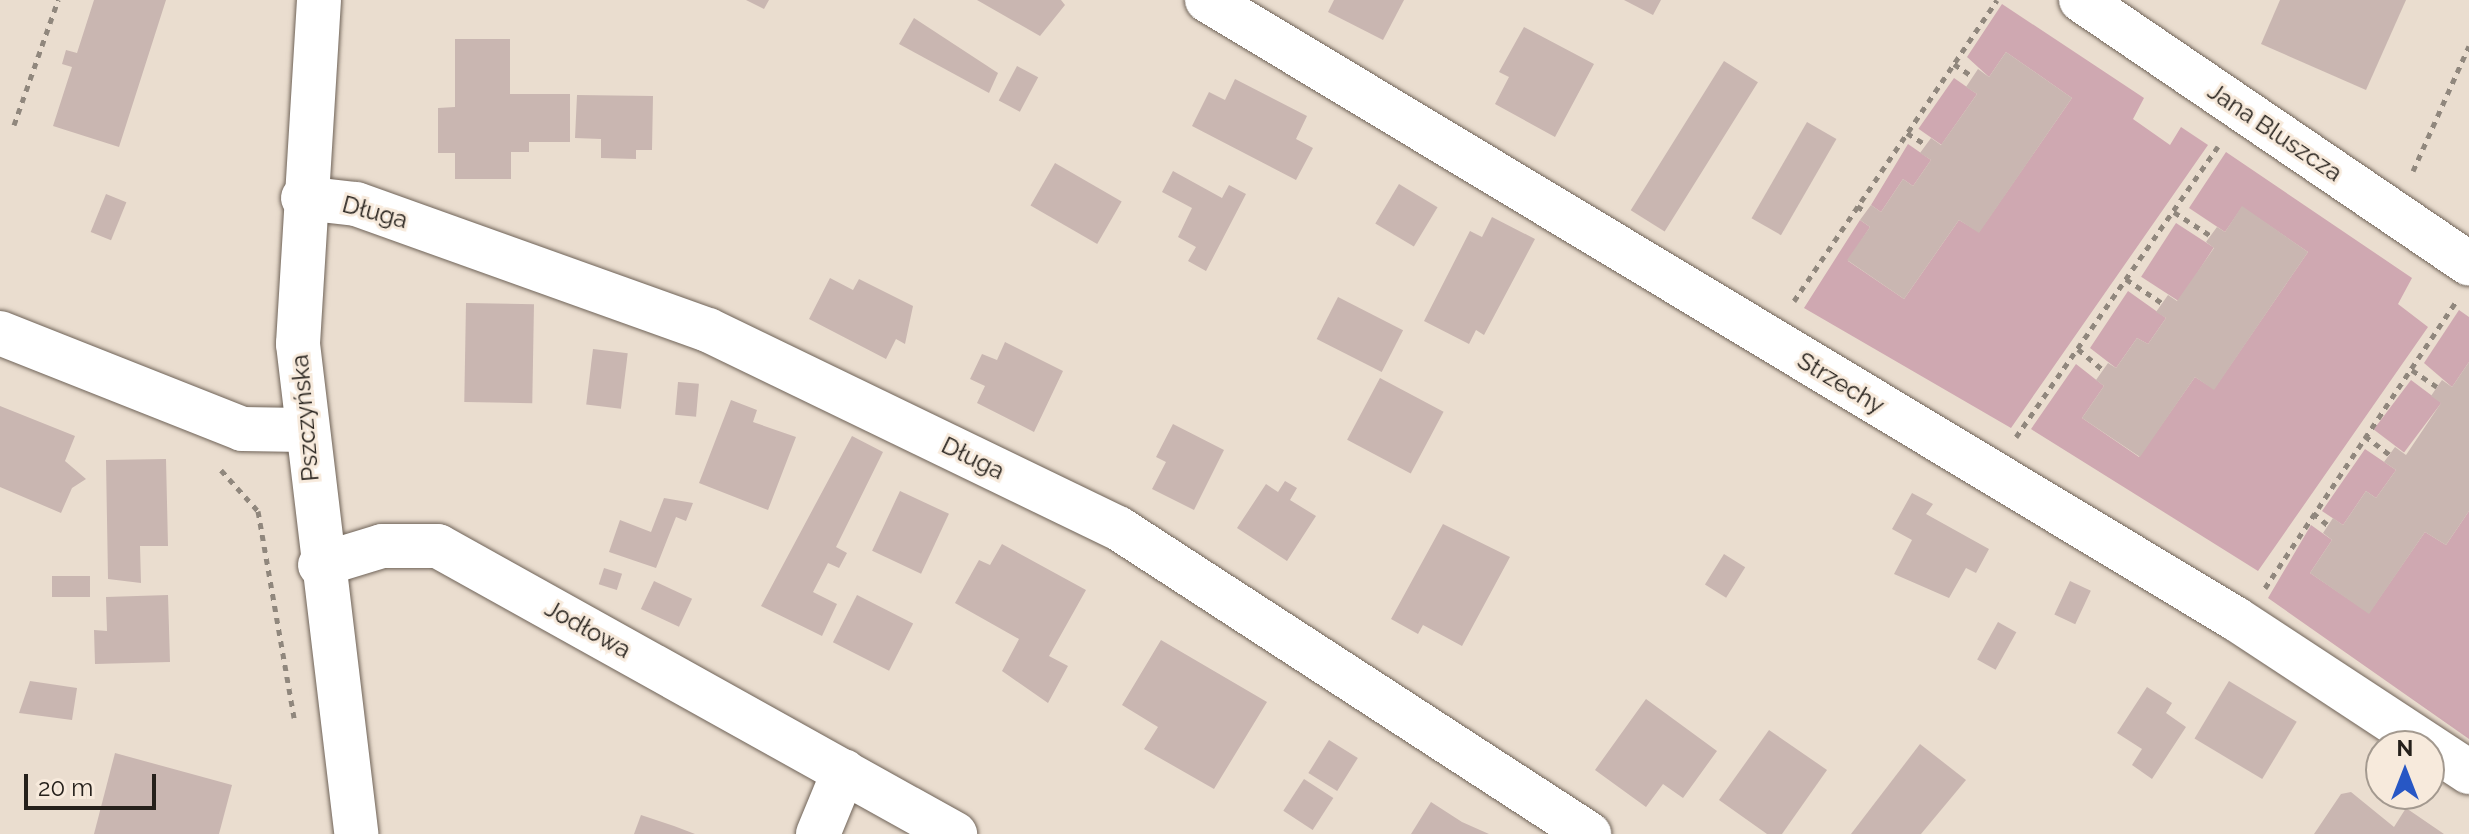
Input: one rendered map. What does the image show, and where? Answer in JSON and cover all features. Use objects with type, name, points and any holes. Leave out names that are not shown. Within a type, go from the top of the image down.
[{"type":"street","name":"Pszczyńska","points":[[319,0],[303,198],[304,430],[356,834]]},
{"type":"street","name":"Strzechy","points":[[1207,0],[2236,619],[2469,772]]},
{"type":"street","name":"Jana Bluszcza","points":[[2081,0],[2124,12],[2464,282]]},
{"type":"street","name":"Długa","points":[[303,198],[356,204],[708,330],[1118,528],[1589,834]]},
{"type":"street","points":[[0,333],[242,429],[304,430]]},
{"type":"street","name":"Jodłowa","points":[[320,565],[382,546],[438,546],[955,834]]},
{"type":"street","points":[[818,834],[844,771]]},
{"type":"path","points":[[14,125],[58,0]]},
{"type":"path","points":[[1802,290],[1997,0]]},
{"type":"path","points":[[2406,187],[2469,46]]},
{"type":"path","points":[[1954,64],[1973,77]]},
{"type":"path","points":[[1907,133],[1926,145]]},
{"type":"path","points":[[2025,423],[2223,139]]},
{"type":"path","points":[[1857,206],[1866,212]]},
{"type":"path","points":[[2174,212],[2211,236]]},
{"type":"path","points":[[2126,279],[2162,303]]},
{"type":"path","points":[[2272,576],[2412,370],[2464,282]]},
{"type":"path","points":[[2078,349],[2103,370]]},
{"type":"path","points":[[2412,370],[2437,387]]},
{"type":"path","points":[[2365,436],[2390,455]]},
{"type":"path","points":[[215,464],[258,511],[296,733]]},
{"type":"path","points":[[2313,513],[2328,525]]},
{"type":"shaded area","points":[[2002,4],[2144,98],[2133,119],[2170,145],[2181,127],[2208,145],[2011,428],[1804,308],[1860,220],[1870,227],[1848,261],[1904,299],[1959,220],[1979,232],[2072,98],[2006,52],[1989,77],[1967,57]]},
{"type":"shaded area","points":[[1954,78],[1977,94],[1941,145],[1918,129]]},
{"type":"shaded area","points":[[1908,144],[1931,160],[1913,186],[1903,179],[1881,212],[1871,205]]},
{"type":"shaded area","points":[[2226,152],[2412,278],[2398,304],[2428,327],[2258,571],[2031,429],[2076,364],[2104,386],[2082,418],[2139,457],[2195,377],[2214,389],[2308,252],[2242,207],[2225,232],[2189,208]]},
{"type":"shaded area","points":[[2176,223],[2214,248],[2179,301],[2141,277]]},
{"type":"shaded area","points":[[2128,291],[2166,318],[2148,344],[2137,338],[2116,368],[2090,348]]},
{"type":"shaded area","points":[[2459,310],[2469,317],[2469,362],[2452,387],[2424,363]]},
{"type":"shaded area","points":[[2411,380],[2441,403],[2404,452],[2374,430]]},
{"type":"shaded area","points":[[2365,449],[2396,470],[2376,498],[2366,491],[2343,525],[2322,511]]},
{"type":"shaded area","points":[[2469,511],[2469,739],[2268,598],[2311,525],[2332,540],[2310,573],[2369,613],[2425,532],[2446,545]]},
{"type":"building","points":[[94,0],[166,0],[119,147],[53,126],[72,67],[62,64],[66,50],[77,53]]},
{"type":"building","points":[[746,0],[769,0],[764,9]]},
{"type":"building","points":[[977,0],[1061,0],[1065,5],[1040,36]]},
{"type":"building","points":[[1334,0],[1404,0],[1383,40],[1328,12]]},
{"type":"building","points":[[1624,0],[1661,0],[1653,15]]},
{"type":"building","points":[[2280,0],[2406,0],[2366,90],[2261,44]]},
{"type":"building","points":[[914,18],[998,73],[989,93],[899,44]]},
{"type":"building","points":[[1524,27],[1594,64],[1555,137],[1495,104],[1509,77],[1499,72]]},
{"type":"building","points":[[455,39],[510,39],[510,94],[570,94],[570,142],[529,142],[529,152],[511,152],[511,179],[455,179],[455,153],[438,153],[438,108],[455,107]]},
{"type":"building","points":[[2006,52],[2072,98],[1979,233],[1959,220],[1904,299],[1847,260],[1870,227],[1860,220],[1871,205],[1881,212],[1903,179],[1913,186],[1931,160],[1920,153],[1931,138],[1941,145],[1977,94],[1966,87],[1978,69],[1989,77]]},
{"type":"building","points":[[1724,61],[1758,82],[1665,231],[1631,210]]},
{"type":"building","points":[[1017,66],[1038,77],[1020,112],[999,100]]},
{"type":"building","points":[[1235,79],[1307,116],[1296,139],[1313,148],[1296,180],[1192,126],[1209,92],[1225,100]]},
{"type":"building","points":[[577,95],[653,96],[652,150],[636,150],[636,159],[601,158],[601,139],[575,138]]},
{"type":"building","points":[[1807,122],[1836,139],[1781,235],[1752,218]]},
{"type":"building","points":[[1055,163],[1122,202],[1097,244],[1030,205]]},
{"type":"building","points":[[1173,171],[1222,198],[1229,185],[1246,194],[1206,271],[1188,261],[1196,247],[1178,237],[1192,208],[1162,192]]},
{"type":"building","points":[[1399,184],[1438,207],[1414,247],[1375,223]]},
{"type":"building","points":[[106,194],[126,202],[111,240],[91,232]]},
{"type":"building","points":[[2242,206],[2308,252],[2214,390],[2195,377],[2140,457],[2082,418],[2104,386],[2096,380],[2108,363],[2116,368],[2137,338],[2148,344],[2166,318],[2156,312],[2168,295],[2177,301],[2214,248],[2206,242],[2217,227],[2225,232]]},
{"type":"building","points":[[1492,217],[1535,239],[1484,335],[1476,330],[1469,344],[1424,321],[1470,231],[1482,237]]},
{"type":"building","points":[[830,278],[853,290],[859,279],[913,306],[905,344],[896,339],[886,359],[809,319]]},
{"type":"building","points":[[1338,297],[1403,330],[1382,372],[1317,339]]},
{"type":"building","points":[[466,303],[534,304],[532,403],[464,402]]},
{"type":"building","points":[[1005,342],[1063,371],[1034,432],[977,403],[985,386],[970,379],[982,354],[997,360]]},
{"type":"building","points":[[593,349],[628,353],[621,409],[586,405]]},
{"type":"building","points":[[2469,362],[2469,511],[2446,545],[2425,532],[2369,614],[2310,573],[2332,540],[2323,533],[2333,518],[2343,525],[2366,491],[2376,498],[2396,470],[2384,462],[2395,447],[2406,455],[2441,403],[2431,396],[2437,387],[2442,380],[2452,387]]},
{"type":"building","points":[[1380,378],[1444,412],[1411,474],[1347,440]]},
{"type":"building","points":[[678,382],[699,384],[696,417],[675,415]]},
{"type":"building","points":[[731,400],[757,410],[753,422],[796,437],[768,510],[699,483]]},
{"type":"building","points":[[0,406],[75,436],[65,461],[86,479],[72,488],[61,513],[0,487]]},
{"type":"building","points":[[1173,424],[1224,450],[1194,510],[1152,489],[1166,462],[1156,457]]},
{"type":"building","points":[[852,436],[883,452],[836,547],[847,553],[839,568],[828,563],[813,592],[837,604],[822,636],[761,606]]},
{"type":"building","points":[[166,459],[168,546],[140,546],[141,583],[108,579],[106,460]]},
{"type":"building","points":[[1285,481],[1297,488],[1290,500],[1316,516],[1287,561],[1237,528],[1266,484],[1278,492]]},
{"type":"building","points":[[900,491],[949,514],[921,574],[872,551]]},
{"type":"building","points":[[1912,493],[1933,504],[1926,514],[1989,549],[1976,573],[1966,568],[1949,598],[1894,574],[1912,540],[1892,529]]},
{"type":"building","points":[[664,498],[693,503],[686,521],[676,517],[656,568],[609,552],[620,520],[651,532]]},
{"type":"building","points":[[1443,524],[1510,557],[1462,646],[1423,625],[1418,634],[1391,619]]},
{"type":"building","points":[[1002,544],[1086,590],[1049,656],[1068,666],[1048,703],[1002,671],[1019,639],[955,603],[979,560],[990,565]]},
{"type":"building","points":[[1724,554],[1745,567],[1726,598],[1705,585]]},
{"type":"building","points":[[604,568],[622,574],[617,590],[599,584]]},
{"type":"building","points":[[52,576],[90,576],[90,597],[52,597]]},
{"type":"building","points":[[654,581],[692,599],[679,627],[641,609]]},
{"type":"building","points":[[2070,581],[2091,591],[2075,624],[2054,615]]},
{"type":"building","points":[[168,595],[170,662],[95,664],[94,630],[107,631],[106,597]]},
{"type":"building","points":[[857,595],[913,624],[889,671],[833,642]]},
{"type":"building","points":[[1998,622],[2016,632],[1996,670],[1977,660]]},
{"type":"building","points":[[1161,640],[1267,702],[1214,789],[1144,749],[1158,727],[1122,705]]},
{"type":"building","points":[[30,681],[77,688],[72,720],[19,713]]},
{"type":"building","points":[[2229,681],[2297,722],[2262,779],[2194,738]]},
{"type":"building","points":[[2147,687],[2172,703],[2166,713],[2186,727],[2152,779],[2132,765],[2142,749],[2117,733]]},
{"type":"building","points":[[1646,699],[1717,751],[1683,798],[1663,784],[1646,807],[1595,770]]},
{"type":"building","points":[[1769,730],[1827,770],[1782,834],[1767,834],[1719,800]]},
{"type":"building","points":[[1329,740],[1358,758],[1337,791],[1308,773]]},
{"type":"building","points":[[1920,744],[1966,780],[1921,834],[1851,834]]},
{"type":"building","points":[[115,753],[232,785],[219,834],[94,834]]},
{"type":"building","points":[[1304,779],[1333,798],[1313,830],[1283,811]]},
{"type":"building","points":[[2351,792],[2365,803],[2365,810],[2373,810],[2394,827],[2405,810],[2409,810],[2444,834],[2314,834],[2341,794]]},
{"type":"building","points":[[1431,802],[1462,822],[1489,834],[1411,834]]},
{"type":"building","points":[[641,815],[674,826],[695,834],[634,834]]}]
